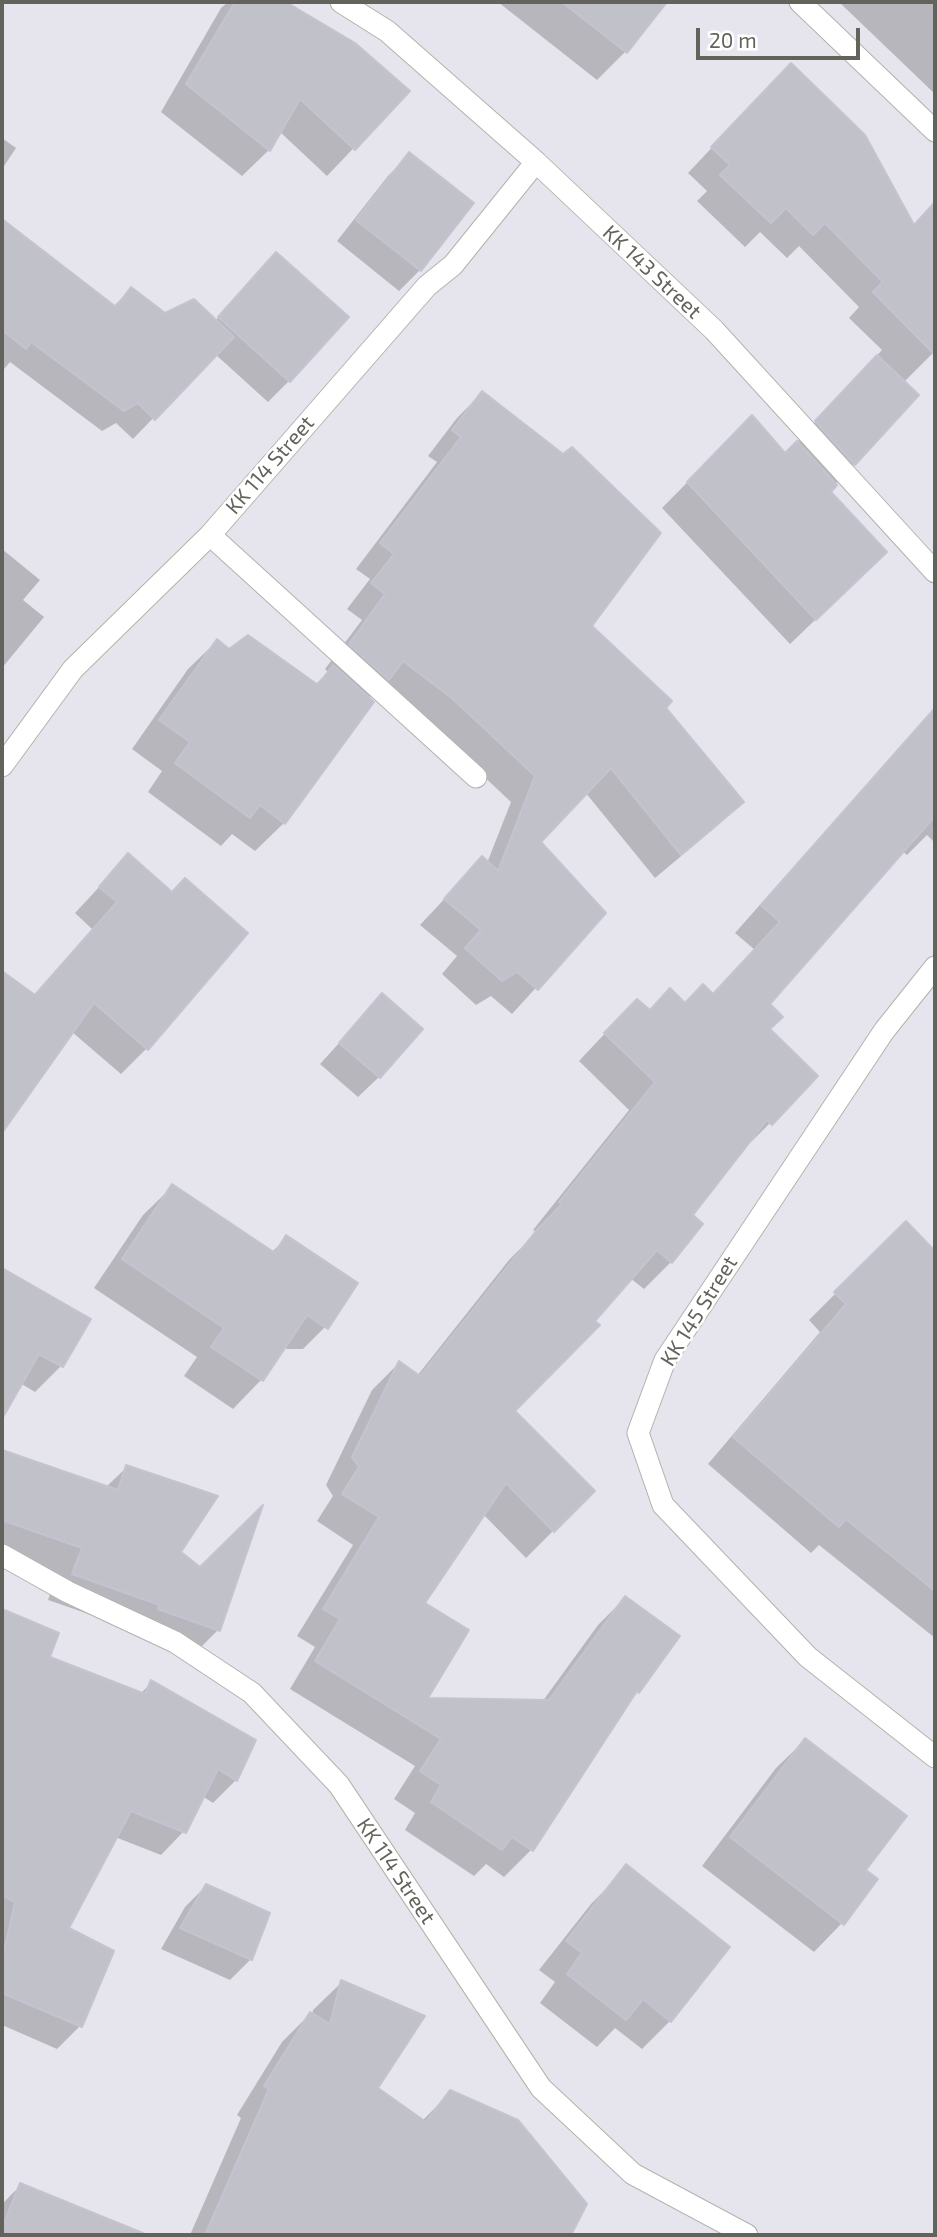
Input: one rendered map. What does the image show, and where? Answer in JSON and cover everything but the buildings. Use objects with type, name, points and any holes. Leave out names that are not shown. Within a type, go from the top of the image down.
[{"type":"street","name":"KK 143 Street","points":[[341,2],[387,32],[536,162],[714,330],[935,572]]},
{"type":"street","points":[[800,2],[935,131]]},
{"type":"street","name":"KK 114 Street","points":[[2,766],[73,668],[210,535],[427,286],[453,265],[536,162]]},
{"type":"street","points":[[210,535],[476,777]]},
{"type":"street","name":"KK 145 Street","points":[[935,967],[884,1031],[665,1360],[638,1433],[663,1505],[808,1657],[935,1757]]},
{"type":"street","name":"KK 114 Street","points":[[2,1555],[68,1592],[175,1642],[252,1693],[339,1786],[541,2088],[633,2174],[747,2235]]}]
